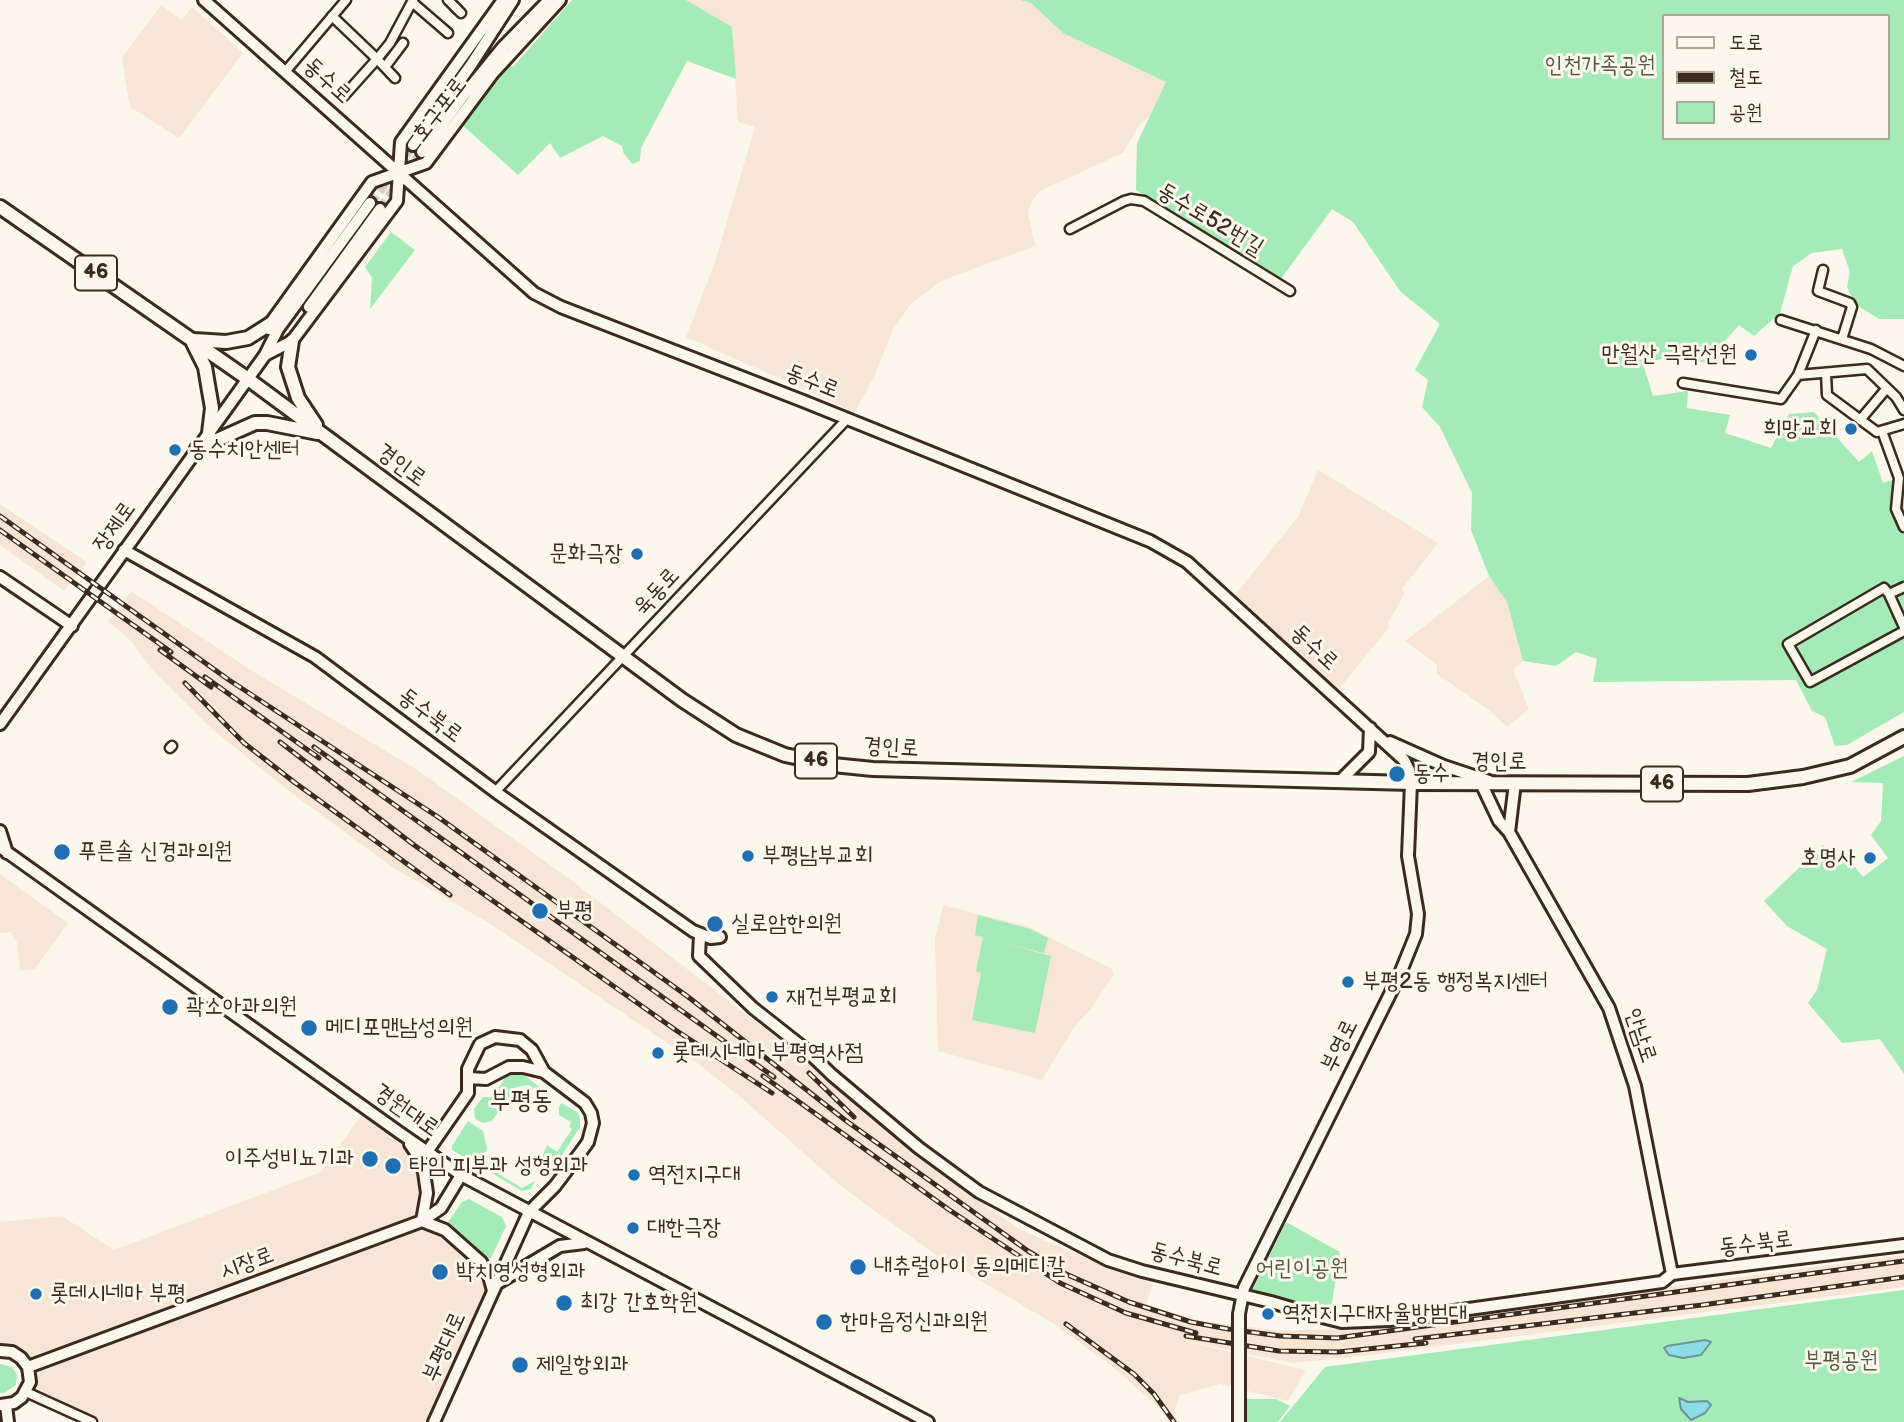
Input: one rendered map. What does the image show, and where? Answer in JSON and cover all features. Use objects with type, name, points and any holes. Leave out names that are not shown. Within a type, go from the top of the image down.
[{"type":"main road","name":"경인로","points":[[0,207],[248,379],[682,700],[736,735],[785,755],[833,765],[878,769],[1411,783],[1748,784],[1803,777],[1850,766],[1904,737]]},
{"type":"main road","points":[[191,339],[226,342],[248,338],[270,324]]},
{"type":"main road","points":[[191,339],[205,367],[212,408],[208,433]]},
{"type":"main road","points":[[292,341],[288,367],[299,398],[322,434]]},
{"type":"main road","points":[[197,449],[256,423],[322,434]]},
{"type":"street","name":"동수로","points":[[204,0],[534,293],[561,307],[1150,541],[1187,562],[1404,760],[1411,783]]},
{"type":"street","points":[[285,72],[346,0]]},
{"type":"street","points":[[448,0],[461,13]]},
{"type":"street","name":"호구포로","points":[[503,0],[401,142],[399,173],[426,163],[494,74],[560,0]]},
{"type":"street","name":"호구포로","points":[[513,0],[417,149],[503,47],[550,0]]},
{"type":"street","points":[[342,98],[390,43],[412,1],[448,33]]},
{"type":"street","points":[[332,16],[395,78]]},
{"type":"street","points":[[385,67],[403,43]]},
{"type":"street","points":[[399,173],[397,201],[292,341],[265,355],[270,324],[372,182],[399,173]]},
{"type":"street","name":"동수로52번길","points":[[1070,229],[1124,201],[1137,199],[1290,291]]},
{"type":"street","name":"장제로","points":[[0,724],[265,355],[286,338],[375,206]]},
{"type":"street","points":[[1823,270],[1818,291],[1850,303],[1852,307],[1842,339]]},
{"type":"street","points":[[1781,320],[1871,349],[1904,366]]},
{"type":"street","points":[[1683,383],[1782,399],[1798,375],[1816,330]]},
{"type":"street","points":[[1867,369],[1871,349]]},
{"type":"street","points":[[1798,375],[1867,369],[1887,388],[1904,410]]},
{"type":"street","points":[[1826,373],[1827,395],[1877,432],[1904,424]]},
{"type":"street","points":[[1860,419],[1887,388]]},
{"type":"street","name":"육동로","points":[[495,792],[847,419]]},
{"type":"street","points":[[1882,431],[1899,478],[1896,509],[1904,527]]},
{"type":"street","name":"동수북로","points":[[124,550],[315,657],[495,792],[700,935],[720,937]]},
{"type":"street","points":[[0,577],[72,626]]},
{"type":"street","points":[[1889,594],[1904,587]]},
{"type":"street","points":[[1884,588],[1889,594],[1904,629],[1810,682],[1788,644],[1884,588]]},
{"type":"street","points":[[1340,781],[1369,752],[1373,732],[1444,766],[1488,783]]},
{"type":"street","name":"부영로","points":[[1239,1422],[1239,1314],[1242,1296],[1411,950],[1418,914],[1408,856],[1411,783]]},
{"type":"street","name":"안남로","points":[[1488,783],[1499,821],[1509,832],[1609,1008],[1635,1086],[1672,1274]]},
{"type":"street","points":[[1509,832],[1516,783]]},
{"type":"street","points":[[0,831],[2,852]]},
{"type":"street","name":"경원대로","points":[[2,852],[461,1175],[928,1422]]},
{"type":"street","name":"동수북로","points":[[700,935],[699,956],[753,1007],[919,1148],[979,1192],[1108,1260],[1142,1271],[1342,1322],[1368,1321],[1662,1282],[1672,1274],[1904,1245]]},
{"type":"street","points":[[427,1152],[465,1098],[469,1086],[468,1069],[480,1044],[495,1037],[520,1040],[532,1050],[544,1072]]},
{"type":"street","points":[[469,1078],[486,1079],[509,1067],[544,1072],[585,1103],[591,1113],[593,1124],[588,1142],[555,1186],[529,1212]]},
{"type":"street","points":[[400,1133],[412,1147],[424,1172],[426,1200],[422,1221],[445,1230],[481,1262],[495,1287],[560,1247],[574,1243],[591,1244]]},
{"type":"street","name":"시장로","points":[[28,1367],[422,1221],[441,1208],[461,1175]]},
{"type":"street","name":"부평대로","points":[[434,1422],[529,1212]]},
{"type":"street","points":[[0,1351],[12,1352],[21,1357],[28,1367],[30,1382],[26,1392],[14,1403],[3,1405],[8,1422]]},
{"type":"street","points":[[26,1392],[92,1422]]},
{"type":"shaded area","points":[[686,0],[1020,0],[1031,3],[1063,33],[1166,82],[1150,116],[1140,124],[1123,153],[1040,191],[1031,202],[1028,213],[1035,246],[941,281],[912,303],[893,329],[875,375],[855,412],[686,337],[714,265],[755,127],[738,122],[732,28]]},
{"type":"shaded area","points":[[161,5],[182,20],[192,7],[243,53],[179,138],[130,107],[122,58]]},
{"type":"shaded area","points":[[1318,470],[1438,543],[1402,589],[1404,594],[1388,623],[1390,626],[1334,695],[1231,600],[1298,517]]},
{"type":"shaded area","points":[[0,504],[87,562],[64,591],[0,545]]},
{"type":"shaded area","points":[[1489,576],[1507,602],[1523,661],[1513,670],[1529,709],[1507,727],[1490,711],[1437,674],[1437,665],[1405,641]]},
{"type":"shaded area","points":[[131,591],[254,672],[416,769],[568,878],[823,1073],[943,1175],[1019,1229],[1153,1284],[1146,1303],[1157,1308],[1202,1321],[1282,1331],[1372,1327],[1904,1255],[1904,1287],[1293,1363],[1179,1340],[1306,1370],[1288,1401],[1220,1384],[1180,1395],[1174,1413],[1179,1422],[1168,1422],[1162,1410],[1107,1362],[1049,1321],[932,1252],[842,1187],[700,1065],[489,923],[392,867],[289,791],[213,730],[155,673],[129,639],[108,621]]},
{"type":"shaded area","points":[[0,874],[68,923],[35,969],[20,971],[17,943],[11,932],[0,933]]},
{"type":"shaded area","points":[[943,905],[1029,927],[1112,969],[1114,974],[1090,1010],[1076,1024],[1042,1080],[938,1051],[935,940]]},
{"type":"shaded area","points":[[366,1109],[400,1133],[420,1159],[426,1207],[436,1226],[481,1262],[493,1291],[434,1422],[93,1422],[26,1392],[28,1367],[0,1351],[0,1222],[62,1216],[114,1250],[321,1172]]},
{"type":"green space","points":[[572,0],[686,0],[732,27],[736,79],[687,61],[641,148],[640,161],[632,164],[622,146],[603,136],[560,158],[550,143],[518,175],[459,122],[507,63],[513,67]]},
{"type":"green space","name":"인천가족공원","points":[[1020,0],[1904,0],[1904,319],[1879,319],[1855,304],[1847,287],[1850,272],[1842,249],[1812,253],[1793,266],[1780,313],[1754,336],[1739,325],[1724,342],[1718,364],[1665,358],[1643,364],[1653,396],[1688,391],[1687,408],[1730,415],[1725,433],[1771,448],[1789,414],[1814,412],[1859,462],[1872,451],[1883,483],[1899,478],[1904,504],[1904,712],[1847,745],[1835,746],[1825,717],[1812,711],[1796,680],[1593,682],[1597,659],[1576,652],[1556,666],[1523,661],[1507,602],[1489,576],[1471,530],[1472,493],[1440,427],[1422,407],[1428,380],[1415,370],[1440,324],[1400,291],[1353,222],[1332,209],[1280,280],[1136,190],[1137,143],[1166,82],[1063,33],[1031,3]]},
{"type":"green space","points":[[391,232],[415,250],[370,309],[372,278],[365,267]]},
{"type":"green space","points":[[1904,756],[1904,1074],[1880,1039],[1842,1043],[1808,1003],[1817,990],[1827,949],[1787,926],[1764,901],[1823,845],[1828,852],[1847,857],[1863,877],[1888,858],[1871,835],[1881,821],[1883,783],[1851,782]]},
{"type":"green space","points":[[978,915],[1030,929],[1048,938],[1044,953],[1003,943],[1051,956],[1035,1033],[972,1020],[981,973],[976,971],[983,937],[975,935]]},
{"type":"green space","points":[[513,1072],[524,1075],[548,1094],[545,1097],[529,1085],[516,1087],[492,1121],[483,1123],[475,1119],[474,1109],[483,1097],[493,1097],[506,1076]]},
{"type":"green space","points":[[561,1103],[577,1112],[580,1127],[560,1158],[551,1161],[542,1170],[538,1167],[547,1145],[557,1152],[572,1129],[569,1127],[571,1122],[559,1115]]},
{"type":"green space","points":[[468,1121],[483,1131],[487,1149],[479,1162],[522,1188],[535,1181],[531,1189],[522,1191],[452,1150]]},
{"type":"green space","points":[[469,1199],[502,1217],[506,1226],[491,1258],[485,1259],[450,1227],[448,1222],[462,1202]]},
{"type":"green space","name":"어린이공원","points":[[1286,1222],[1340,1252],[1331,1309],[1252,1291]]},
{"type":"green space","name":"부평공원","points":[[1904,1290],[1904,1422],[1280,1422],[1325,1367]]},
{"type":"green space","points":[[0,1364],[12,1367],[17,1375],[16,1385],[4,1393],[0,1393]]},
{"type":"green space","points":[[1246,1399],[1276,1399],[1290,1406],[1278,1422],[1247,1422]]},
{"type":"water","points":[[1705,1340],[1711,1342],[1701,1355],[1683,1358],[1669,1355],[1664,1348],[1667,1346]]},
{"type":"water","points":[[1679,1398],[1688,1402],[1707,1401],[1711,1405],[1705,1413],[1691,1420],[1681,1409]]},
{"type":"tunnel","points":[[370,203],[413,145]]},
{"type":"tunnel","points":[[380,209],[422,152]]},
{"type":"railway","points":[[0,516],[229,680],[438,817],[687,996],[845,1120],[1028,1251],[1066,1274],[1129,1302],[1191,1322],[1228,1329],[1280,1336],[1337,1338],[1904,1261]]},
{"type":"railway","points":[[0,530],[171,652]]},
{"type":"railway","points":[[160,650],[211,687]]},
{"type":"railway","points":[[205,677],[319,758]]},
{"type":"railway","points":[[185,683],[244,743],[450,895]]},
{"type":"railway","points":[[280,742],[414,845],[677,1031],[772,1093]]},
{"type":"railway","points":[[314,747],[774,1077]]},
{"type":"railway","points":[[809,1073],[854,1117]]},
{"type":"railway","points":[[763,1076],[948,1209],[1060,1283],[1126,1313],[1196,1333]]},
{"type":"railway","points":[[1415,1339],[1702,1305],[1904,1277]]},
{"type":"railway","points":[[1066,1324],[1134,1374],[1154,1394],[1174,1422]]},
{"type":"railway","points":[[1186,1336],[1279,1351],[1338,1352],[1426,1343]]},
{"type":"place","name":"만월산 극락선원","points":[[1751,355]]},
{"type":"place","name":"희망교회","points":[[1851,429]]},
{"type":"place","name":"동수치안센터","points":[[175,450]]},
{"type":"place","name":"문화극장","points":[[637,554]]},
{"type":"place","name":"동수","points":[[1397,774]]},
{"type":"place","name":"푸른솔 신경과의원","points":[[62,852]]},
{"type":"place","name":"부평남부교회","points":[[748,856]]},
{"type":"place","name":"호명사","points":[[1870,858]]},
{"type":"place","name":"부평","points":[[540,911]]},
{"type":"place","name":"실로암한의원","points":[[715,924]]},
{"type":"place","name":"부평2동 행정복지센터","points":[[1348,982]]},
{"type":"place","name":"재건부평교회","points":[[772,997]]},
{"type":"place","name":"곽소아과의원","points":[[170,1007]]},
{"type":"place","name":"메디포맨남성의원","points":[[309,1028]]},
{"type":"place","name":"롯데시네마 부평역사점","points":[[658,1053]]},
{"type":"place","name":"이주성비뇨기과","points":[[370,1159]]},
{"type":"place","name":"타임 피부과 성형외과","points":[[393,1166]]},
{"type":"place","name":"역전지구대","points":[[634,1175]]},
{"type":"place","name":"대한극장","points":[[633,1228]]},
{"type":"place","name":"내츄럴아이 동의메디칼","points":[[858,1267]]},
{"type":"place","name":"박치영성형외과","points":[[440,1272]]},
{"type":"place","name":"롯데시네마 부평","points":[[36,1294]]},
{"type":"place","name":"최강 간호학원","points":[[564,1303]]},
{"type":"place","name":"역전지구대자율방범대","points":[[1268,1314]]},
{"type":"place","name":"한마음정신과의원","points":[[824,1322]]},
{"type":"place","name":"제일항외과","points":[[520,1365]]},
{"type":"district","name":"부평동","points":[[521,1101]]}]
